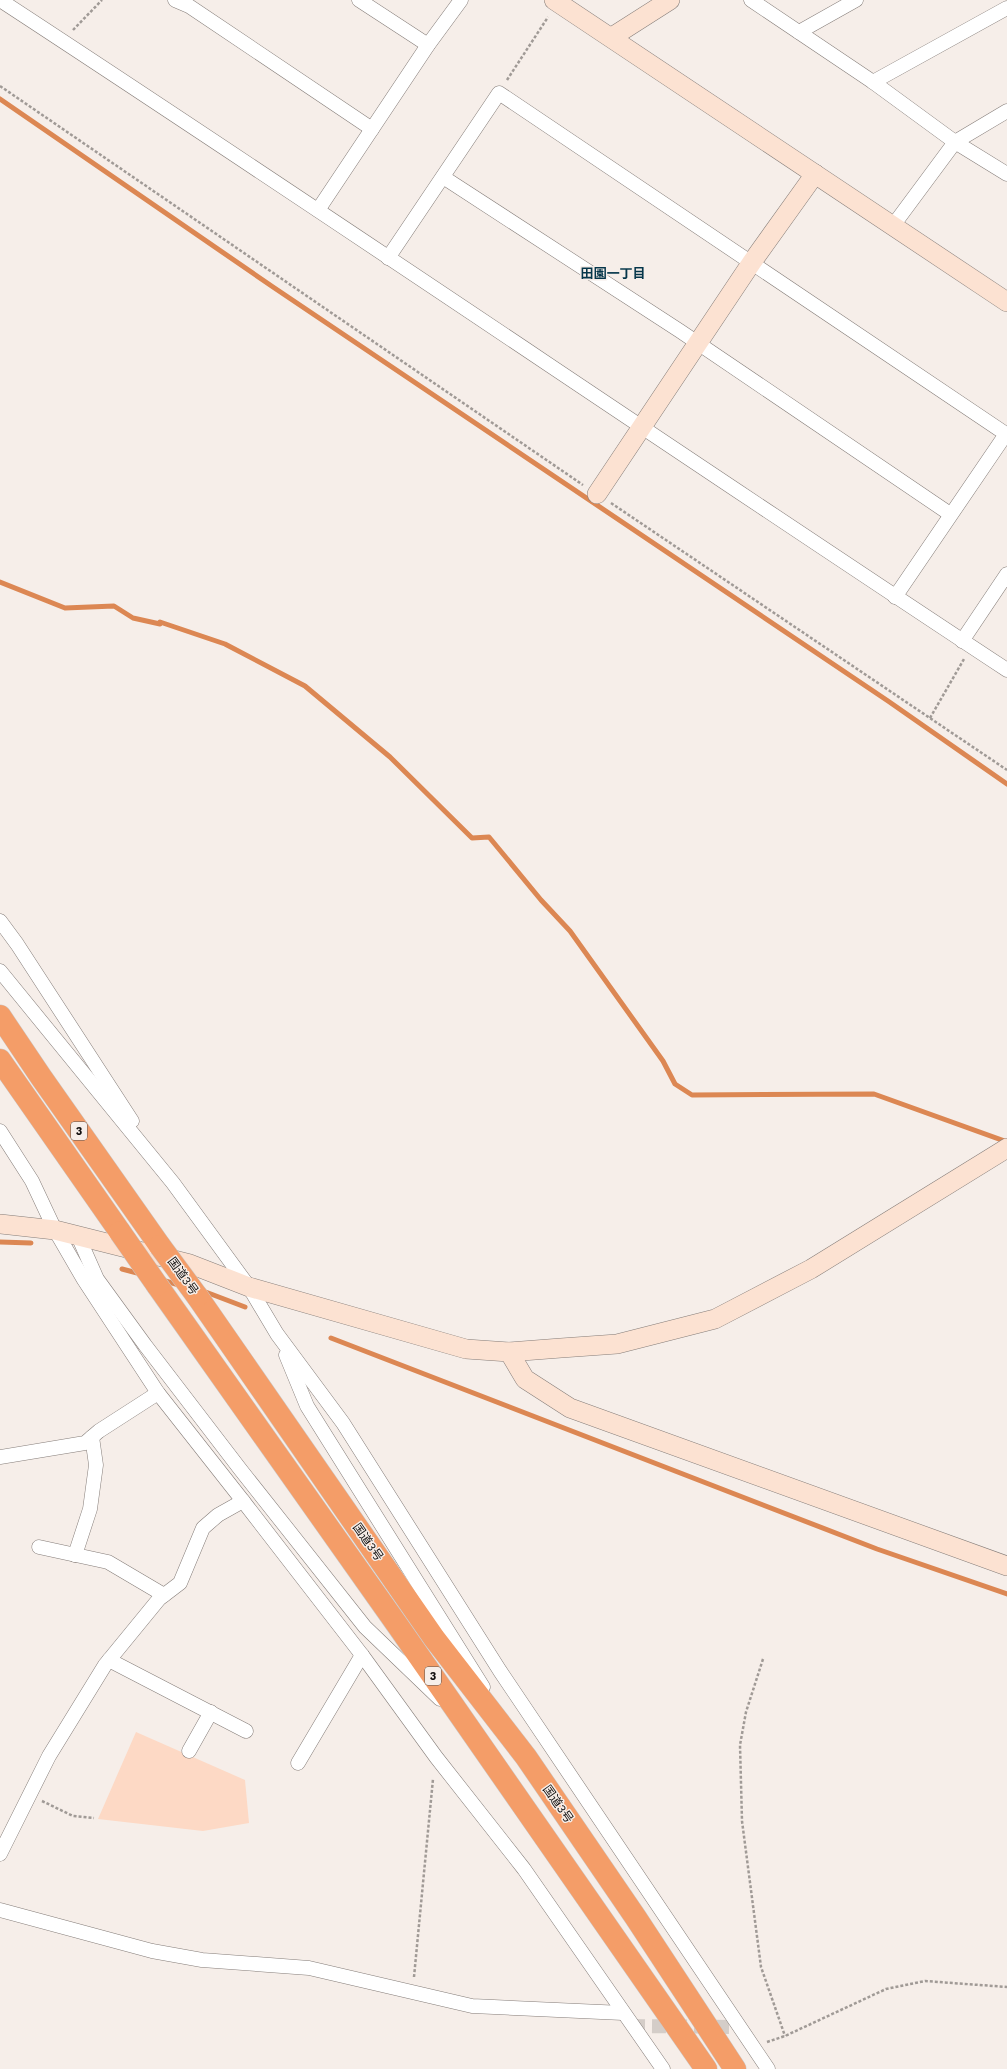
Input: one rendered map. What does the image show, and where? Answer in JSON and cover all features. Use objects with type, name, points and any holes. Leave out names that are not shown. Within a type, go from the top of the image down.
[{"type":"highway","name":"国道3号","points":[[0,1016],[41,1077],[197,1296],[434,1638],[526,1757],[636,1918],[735,2069]]},
{"type":"highway","name":"国道3号","points":[[0,1060],[398,1626],[706,2069]]},
{"type":"street","points":[[0,0],[318,210],[895,597],[1007,670]]},
{"type":"street","points":[[175,0],[191,3],[372,129]]},
{"type":"street","points":[[359,0],[428,45]]},
{"type":"street","points":[[318,210],[428,45],[461,0]]},
{"type":"street","points":[[612,38],[670,0]]},
{"type":"street","points":[[751,0],[873,82],[954,142],[1007,174]]},
{"type":"street","points":[[799,32],[856,0]]},
{"type":"street","points":[[556,1],[892,227],[1007,302]]},
{"type":"street","points":[[873,82],[1007,8]]},
{"type":"street","points":[[388,258],[444,177],[499,93],[752,262],[1006,434],[950,514],[895,597]]},
{"type":"street","points":[[892,227],[954,142],[1007,112]]},
{"type":"street","points":[[597,494],[752,262],[815,174]]},
{"type":"street","points":[[444,177],[697,343],[950,514]]},
{"type":"street","points":[[967,643],[1007,574]]},
{"type":"street","points":[[0,921],[17,944],[172,1183]]},
{"type":"street","points":[[0,971],[172,1183],[249,1287],[277,1334],[343,1423],[500,1671],[768,2069]]},
{"type":"street","points":[[0,1131],[32,1181],[54,1230],[84,1280],[158,1393],[362,1655],[436,1756],[524,1869],[663,2069]]},
{"type":"street","points":[[0,1148],[32,1181]]},
{"type":"street","points":[[0,1224],[54,1230],[190,1264],[249,1287],[466,1349],[509,1352],[617,1344],[715,1319],[812,1269],[1007,1148]]},
{"type":"street","points":[[78,1236],[97,1279],[145,1345],[366,1627],[464,1723]]},
{"type":"street","points":[[277,1334],[307,1406],[460,1648],[526,1757]]},
{"type":"street","points":[[509,1352],[525,1379],[570,1408],[1007,1566]]},
{"type":"street","points":[[0,1457],[85,1443],[158,1393]]},
{"type":"street","points":[[75,1555],[90,1509],[96,1465],[92,1437]]},
{"type":"street","points":[[0,1854],[49,1756],[109,1660],[164,1595],[180,1583],[203,1528],[218,1515],[243,1501]]},
{"type":"street","points":[[39,1547],[108,1562],[164,1595]]},
{"type":"street","points":[[298,1763],[362,1655]]},
{"type":"street","points":[[109,1660],[246,1730]]},
{"type":"street","points":[[189,1751],[211,1712]]},
{"type":"street","points":[[0,1910],[152,1951],[202,1960],[309,1968],[472,2006],[623,2013]]},
{"type":"path","points":[[63,41],[102,0]]},
{"type":"path","points":[[499,93],[556,1]]},
{"type":"path","points":[[0,86],[597,494],[1007,770]]},
{"type":"path","points":[[930,718],[967,643]]},
{"type":"path","points":[[764,1659],[746,1712],[740,1745],[742,1821],[761,1967],[785,2036],[886,1989],[925,1981],[1007,1987]]},
{"type":"path","points":[[412,1992],[436,1756]]},
{"type":"path","points":[[29,1795],[73,1816],[94,1818]]},
{"type":"shaded area","points":[[136,1732],[245,1780],[249,1823],[203,1831],[98,1819]]},
{"type":"waterway","points":[[0,99],[273,287],[888,701],[1007,784]]},
{"type":"waterway","points":[[0,582],[65,608],[114,606],[133,618],[160,624],[160,622],[225,644],[305,686],[390,757],[472,838],[489,837],[541,900],[570,931],[663,1061],[675,1084],[692,1095],[874,1094],[1007,1142]]},
{"type":"waterway","points":[[0,1242],[31,1243]]},
{"type":"waterway","points":[[122,1269],[141,1274]]},
{"type":"waterway","points":[[162,1280],[179,1285]]},
{"type":"waterway","points":[[203,1291],[245,1307]]},
{"type":"waterway","points":[[331,1338],[877,1549],[1007,1594]]},
{"type":"tunnel","points":[[631,2026],[739,2027]]},
{"type":"district","name":"田園一丁目","points":[[613,273]]}]
